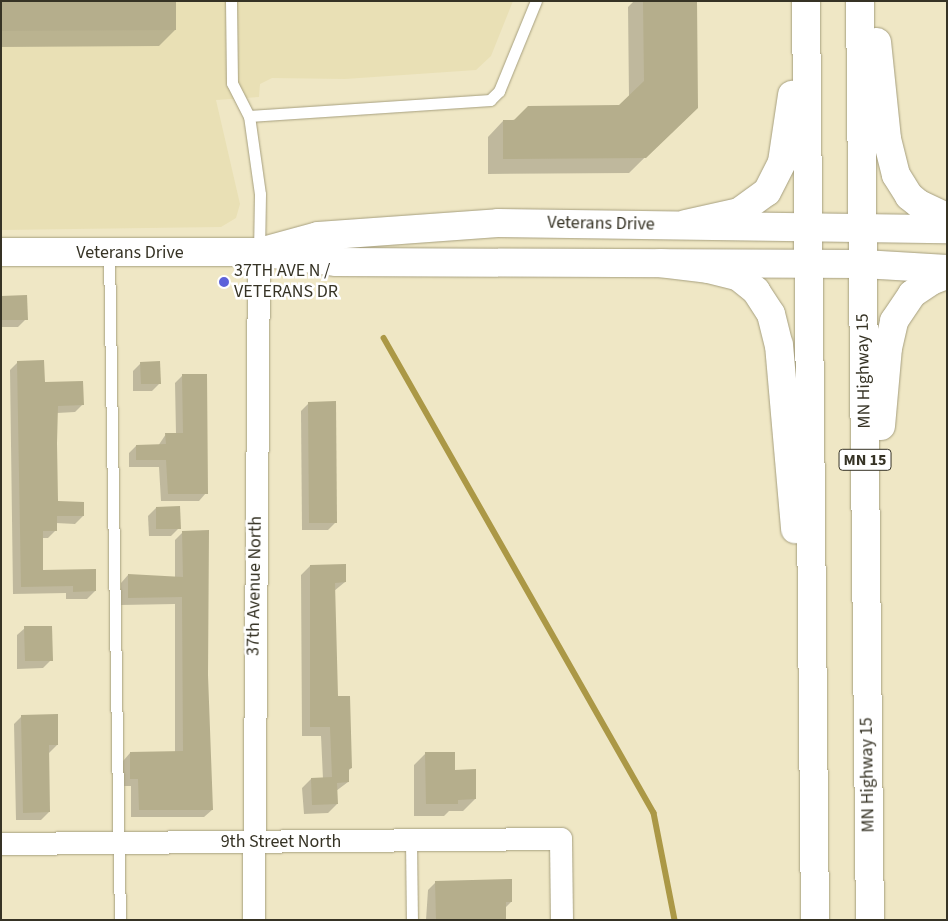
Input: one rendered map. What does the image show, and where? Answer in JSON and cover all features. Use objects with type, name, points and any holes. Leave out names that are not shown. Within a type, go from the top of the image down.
[{"type":"main road","points":[[686,224],[739,212],[767,192],[776,178],[787,141],[805,1]]},
{"type":"main road","points":[[805,1],[815,920]]},
{"type":"main road","name":"MN Highway 15","points":[[860,1],[870,920]]},
{"type":"main road","points":[[872,1],[891,161],[909,196],[930,210],[947,217]]},
{"type":"main road","name":"Veterans Drive","points":[[259,252],[318,236],[437,225],[863,225],[947,229]]},
{"type":"main road","name":"Veterans Drive","points":[[1,252],[259,252],[336,262],[863,264],[947,269]]},
{"type":"main road","points":[[660,264],[708,269],[739,277],[756,291],[771,314],[779,345],[813,689]]},
{"type":"main road","points":[[867,632],[890,331],[898,311],[912,294],[931,281],[947,275]]},
{"type":"street","name":"37th Avenue North","points":[[254,920],[253,842],[259,252]]},
{"type":"street","name":"9th Street North","points":[[1,844],[561,839],[562,920]]},
{"type":"lane","points":[[230,1],[232,84],[249,116],[260,194],[259,252]]},
{"type":"lane","points":[[249,116],[490,100],[499,90],[536,1]]},
{"type":"lane","points":[[109,253],[120,920]]},
{"type":"lane","points":[[411,841],[412,920]]},
{"type":"shaded area","points":[[1,1],[513,1],[491,56],[476,70],[345,79],[272,78],[260,84],[259,97],[216,100],[240,204],[236,218],[221,227],[1,230]]},
{"type":"building","points":[[1,1],[176,1],[176,30],[1,31]]},
{"type":"building","points":[[643,1],[697,1],[698,108],[646,158],[503,159],[503,120],[514,120],[528,106],[619,105],[644,81]]},
{"type":"building","points":[[27,295],[28,320],[1,320],[1,296]]},
{"type":"building","points":[[44,360],[45,382],[83,381],[84,405],[58,406],[57,443],[58,501],[84,502],[84,516],[57,516],[57,531],[43,531],[43,570],[96,569],[96,591],[73,592],[73,586],[21,587],[17,361]]},
{"type":"building","points":[[160,361],[161,384],[141,384],[140,362]]},
{"type":"building","points":[[182,374],[207,374],[208,494],[168,494],[166,460],[136,460],[136,445],[166,444],[165,433],[183,433]]},
{"type":"building","points":[[336,401],[337,523],[309,523],[308,402]]},
{"type":"building","points":[[180,506],[181,529],[156,529],[156,507]]},
{"type":"building","points":[[209,530],[208,675],[213,810],[139,810],[138,779],[130,779],[130,752],[183,751],[182,597],[128,598],[128,574],[183,577],[182,531]]},
{"type":"building","points":[[346,564],[346,582],[335,583],[338,696],[350,696],[352,768],[349,769],[349,782],[337,783],[338,804],[312,805],[311,778],[332,777],[330,727],[310,727],[310,565]]},
{"type":"building","points":[[24,626],[52,626],[53,661],[25,661]]},
{"type":"building","points":[[58,714],[58,745],[49,745],[50,812],[23,813],[21,715]]},
{"type":"building","points":[[425,752],[455,752],[455,770],[476,769],[476,799],[458,800],[458,804],[426,804]]},
{"type":"building","points":[[512,879],[512,902],[506,902],[506,920],[436,920],[435,881]]},
{"type":"waterway","points":[[384,338],[654,813],[675,920]]},
{"type":"place","name":"37TH AVE N / VETERANS DR","points":[[224,282]]}]
